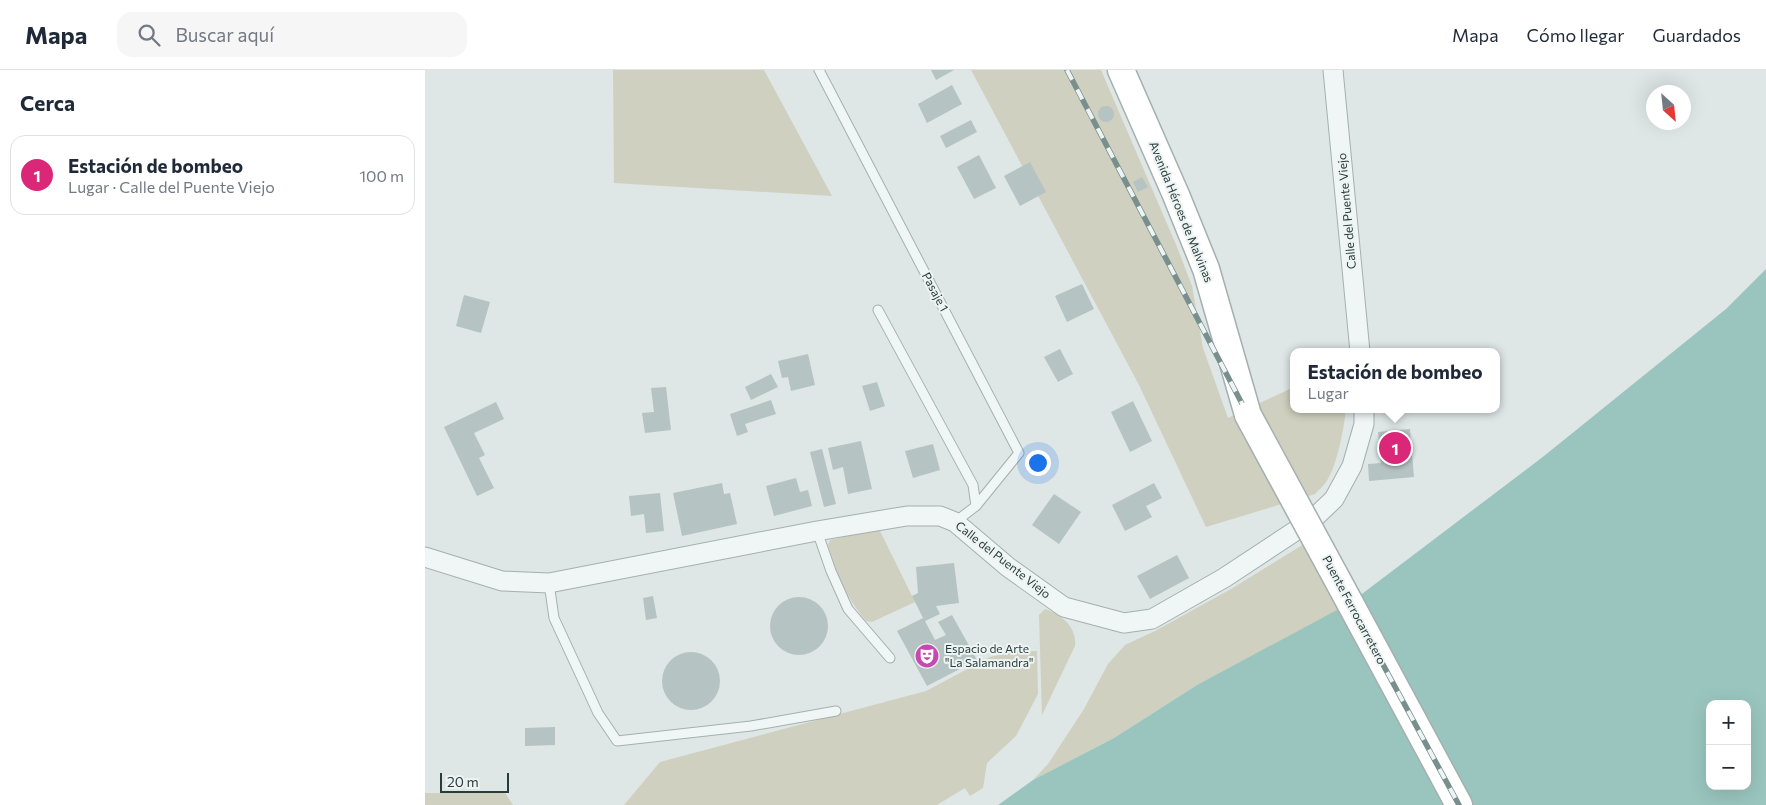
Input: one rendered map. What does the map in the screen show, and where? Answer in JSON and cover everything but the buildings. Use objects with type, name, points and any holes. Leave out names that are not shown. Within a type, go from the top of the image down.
[{"type":"main road","name":"Avenida Héroes de Malvinas","points":[[1121,70],[1206,269],[1248,415]]},
{"type":"main road","name":"Puente Ferrocarretero","points":[[1248,415],[1459,805]]},
{"type":"street","name":"Calle del Puente Viejo","points":[[1333,70],[1360,348]]},
{"type":"street","name":"Calle del Puente Viejo","points":[[425,558],[502,581],[549,583],[817,531],[907,516],[940,516],[955,522],[1008,567],[1064,607],[1124,623],[1152,619],[1255,558],[1312,520],[1335,499],[1352,466],[1364,424],[1364,413]]},
{"type":"lane","name":"Pasaje 1","points":[[819,70],[1019,453],[976,506]]},
{"type":"lane","points":[[878,310],[973,485],[976,506],[955,522]]},
{"type":"lane","points":[[817,531],[831,571],[848,609],[890,658]]},
{"type":"lane","points":[[549,583],[554,618],[598,713],[617,741],[751,726],[836,711]]},
{"type":"shaded area","points":[[613,70],[764,70],[832,196],[614,183]]},
{"type":"shaded area","points":[[971,70],[1101,70],[1192,286],[1203,348],[1228,418],[1290,389],[1290,413],[1345,413],[1337,457],[1330,475],[1325,484],[1315,494],[1206,527],[1139,385]]},
{"type":"shaded area","points":[[1766,269],[1766,805],[998,805],[1033,780],[1114,738],[1197,685],[1350,603],[1544,456],[1726,309]]},
{"type":"shaded area","points":[[879,529],[915,602],[872,622],[866,621],[848,594],[828,545],[830,540]]},
{"type":"shaded area","points":[[1304,544],[1339,610],[1197,685],[1114,738],[1033,780],[1048,764],[1084,709],[1108,664],[1125,645],[1155,631],[1231,589]]},
{"type":"shaded area","points":[[1045,609],[1062,618],[1067,623],[1074,633],[1075,646],[1042,715],[1039,615]]},
{"type":"shaded area","points":[[1017,651],[1037,651],[1038,694],[1016,736],[987,763],[983,788],[970,796],[965,788],[937,805],[624,805],[660,762],[926,691],[990,657]]},
{"type":"shaded area","points":[[425,793],[505,793],[513,805],[425,805]]},
{"type":"railway","points":[[1067,70],[1248,415],[1459,805]]},
{"type":"place","name":"Estación de bombeo","points":[[1395,448]]},
{"type":"place","name":"Espacio de Arte \"La Salamandra\"","points":[[927,656]]}]
